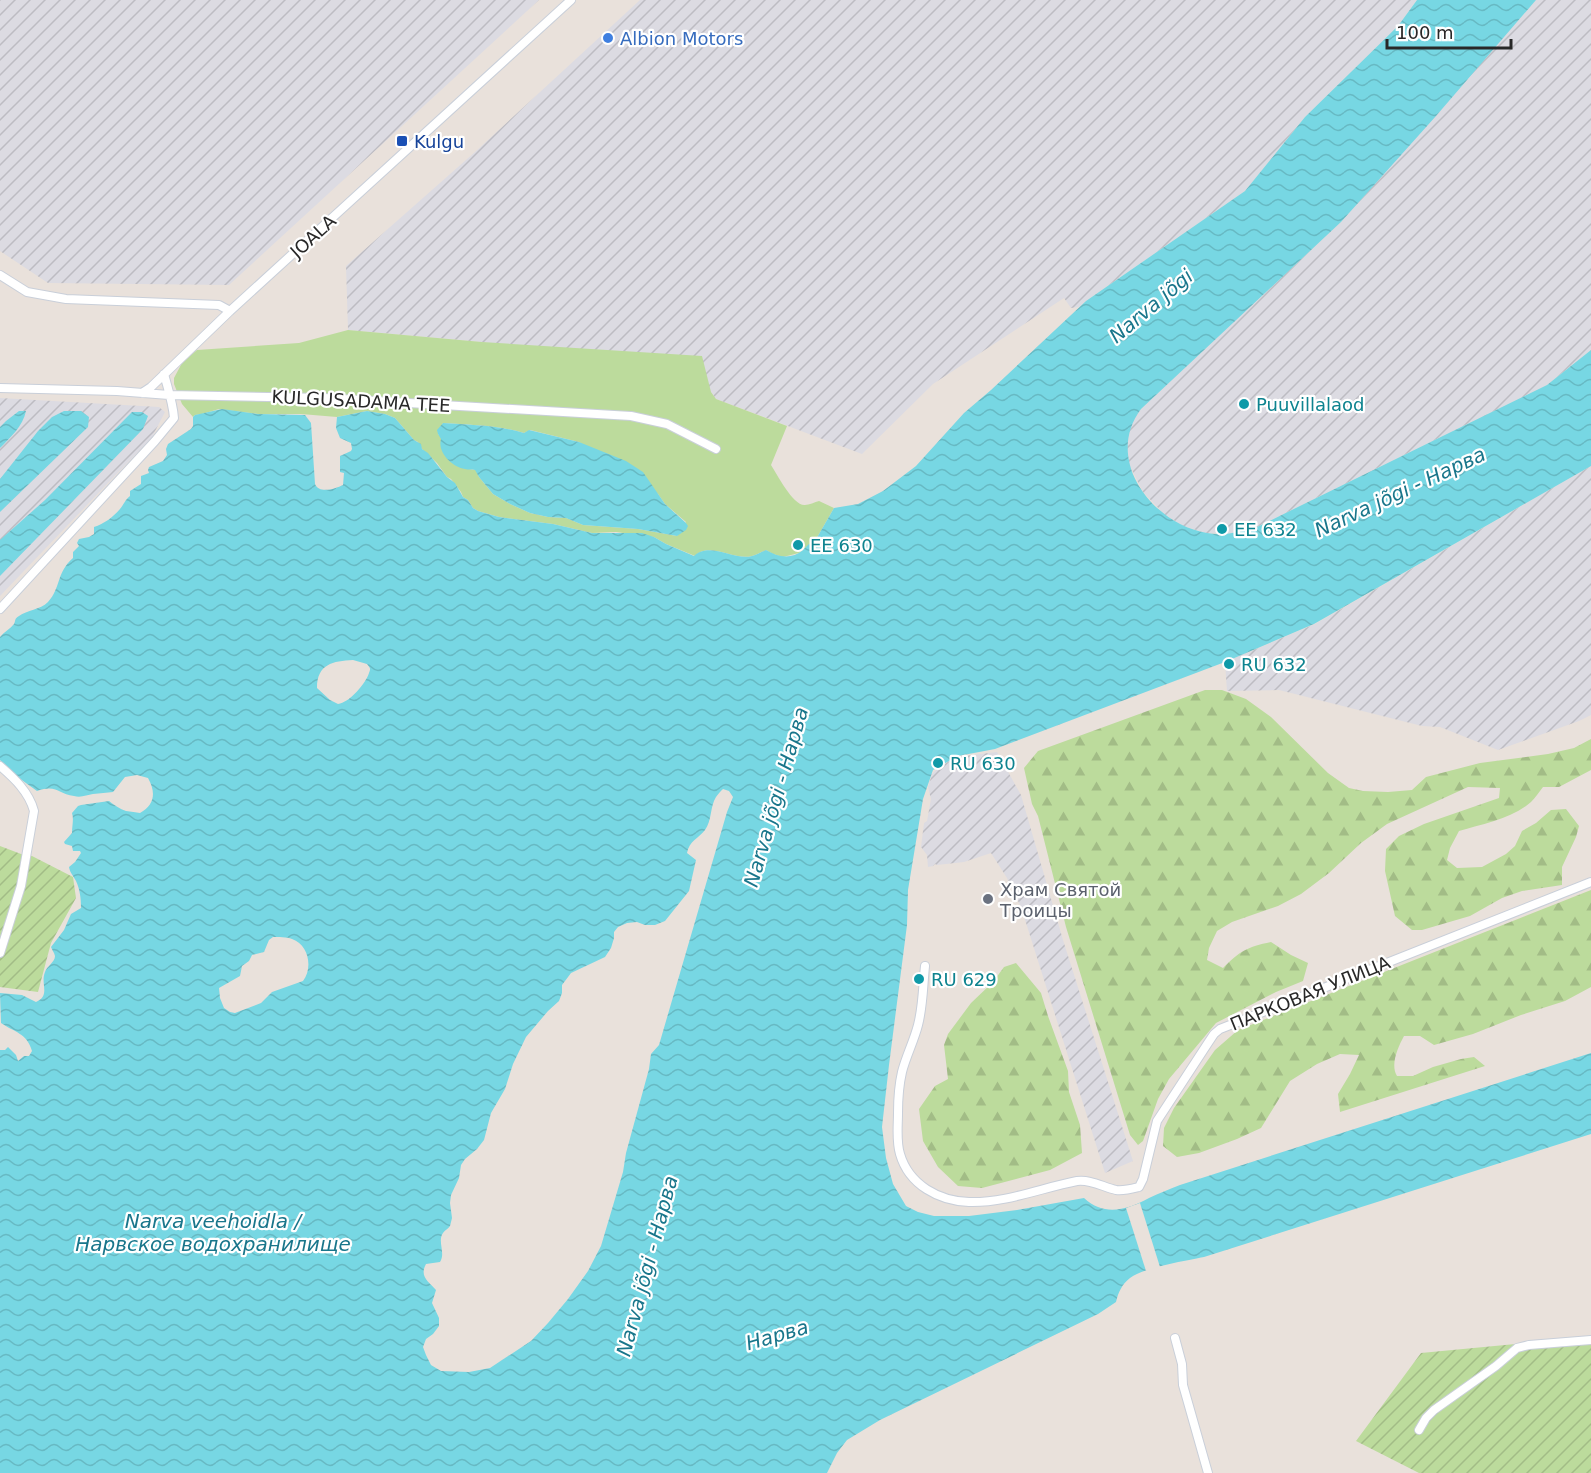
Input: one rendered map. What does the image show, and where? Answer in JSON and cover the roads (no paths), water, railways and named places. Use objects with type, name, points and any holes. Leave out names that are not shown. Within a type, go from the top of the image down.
[{"type":"street","name":"JOALA","points":[[141,393],[151,387],[571,0]]},
{"type":"street","points":[[0,275],[27,292],[66,299],[219,305],[231,311]]},
{"type":"street","points":[[0,609],[174,418],[173,403],[165,374]]},
{"type":"street","name":"KULGUSADAMA TEE","points":[[0,388],[324,398],[631,416],[667,424],[716,449]]},
{"type":"street","points":[[0,766],[16,780],[32,801],[34,810],[21,886],[0,953]]},
{"type":"street","name":"ПАРКОВАЯ УЛИЦА","points":[[925,966],[919,1022],[902,1071],[898,1107],[898,1144],[909,1174],[938,1196],[957,1201],[993,1200],[1027,1194],[1079,1180],[1118,1190],[1127,1190],[1139,1187],[1157,1121],[1214,1034],[1220,1029],[1591,882]]},
{"type":"street","points":[[1175,1338],[1182,1364],[1184,1385],[1208,1473]]},
{"type":"street","points":[[1419,1430],[1434,1410],[1496,1366],[1517,1348],[1591,1340]]},
{"type":"water","name":"Narva veehoidla / Нарвское водохранилище","points":[[1417,0],[1536,0],[1341,222],[1141,409],[1131,429],[1128,449],[1131,468],[1140,487],[1152,503],[1169,517],[1187,527],[1207,533],[1226,534],[1257,527],[1547,385],[1591,350],[1591,466],[1314,624],[1225,662],[995,749],[958,756],[933,770],[923,799],[908,890],[907,925],[882,1127],[886,1158],[893,1184],[906,1206],[934,1216],[969,1216],[1084,1198],[1100,1208],[1116,1210],[1132,1206],[1180,1185],[1591,1053],[1591,1134],[1204,1257],[1165,1265],[1137,1274],[1123,1286],[1116,1302],[1098,1314],[880,1420],[847,1440],[837,1453],[827,1473],[0,1473],[0,1050],[8,1047],[16,1055],[18,1061],[24,1056],[29,1056],[32,1051],[27,1040],[1,1023],[0,993],[22,995],[36,1002],[43,996],[45,972],[55,958],[51,947],[64,930],[71,914],[81,908],[76,881],[69,867],[81,853],[73,851],[72,846],[64,842],[72,833],[72,813],[81,805],[109,801],[124,810],[140,813],[149,806],[153,793],[148,778],[137,775],[125,777],[113,792],[79,797],[53,789],[37,791],[0,760],[0,637],[14,624],[17,617],[48,602],[64,569],[73,558],[73,552],[79,546],[77,543],[79,539],[94,534],[94,527],[105,522],[117,512],[130,496],[130,491],[141,484],[141,476],[149,473],[149,467],[163,461],[167,455],[168,444],[191,429],[193,417],[222,409],[258,414],[305,415],[311,423],[315,484],[320,489],[328,490],[343,485],[344,473],[340,472],[340,456],[352,449],[351,443],[340,438],[336,428],[337,417],[367,411],[385,414],[395,418],[414,440],[421,444],[422,449],[478,511],[499,517],[553,524],[592,533],[642,533],[694,556],[707,550],[745,557],[754,556],[766,550],[780,556],[794,555],[815,541],[834,508],[858,504],[883,491],[916,466],[964,413],[1086,301],[1245,191],[1305,117],[1398,26]],"holes":[[[353,660],[367,664],[370,671],[356,692],[338,704],[317,688],[320,674],[328,665]],[[723,789],[729,791],[733,797],[659,1045],[651,1054],[623,1172],[601,1246],[588,1271],[568,1299],[531,1341],[490,1368],[469,1372],[441,1371],[431,1365],[423,1347],[426,1339],[439,1326],[439,1318],[432,1303],[436,1290],[424,1276],[424,1269],[426,1264],[440,1262],[442,1258],[441,1236],[450,1226],[451,1195],[459,1178],[461,1165],[484,1140],[491,1113],[505,1089],[513,1064],[526,1037],[559,1001],[562,985],[571,973],[605,957],[611,948],[614,932],[618,927],[627,923],[655,925],[665,921],[689,891],[696,860],[687,853],[688,849],[707,826],[717,796]],[[273,937],[288,938],[298,942],[308,957],[306,976],[303,981],[272,992],[261,1003],[235,1013],[230,1012],[224,1008],[219,988],[240,976],[242,966],[249,961],[252,955],[264,952],[269,940]]]},
{"type":"water","points":[[19,411],[26,411],[22,422],[0,448],[0,427]]},
{"type":"water","points":[[64,411],[81,411],[89,417],[88,427],[0,512],[0,479],[38,431],[52,417]]},
{"type":"water","points":[[132,412],[142,412],[148,416],[143,429],[0,576],[0,540],[45,500]]},
{"type":"water","points":[[443,423],[494,427],[524,433],[529,430],[579,442],[626,461],[643,472],[665,504],[688,526],[677,536],[638,529],[583,525],[566,518],[530,513],[493,494],[475,470],[460,468],[443,454],[437,430]]},
{"type":"place","name":"Albion Motors","points":[[608,38]]},
{"type":"place","name":"Kulgu","points":[[402,141]]},
{"type":"place","name":"Puuvillalaod","points":[[1244,404]]},
{"type":"place","name":"EE 632","points":[[1222,529]]},
{"type":"place","name":"EE 630","points":[[798,545]]},
{"type":"place","name":"RU 632","points":[[1229,664]]},
{"type":"place","name":"RU 630","points":[[938,763]]},
{"type":"place","name":"Храм Святой Троицы","points":[[988,899]]},
{"type":"place","name":"RU 629","points":[[919,979]]},
{"type":"water label","name":"Narva jõgi","points":[[1151,306]]},
{"type":"water label","name":"Narva jõgi - Нарва","points":[[1400,492]]},
{"type":"water label","name":"Narva jõgi - Нарва","points":[[776,797]]},
{"type":"water label","name":"Narva jõgi - Нарва","points":[[647,1266]]},
{"type":"water label","name":"Нарва","points":[[777,1335]]}]
